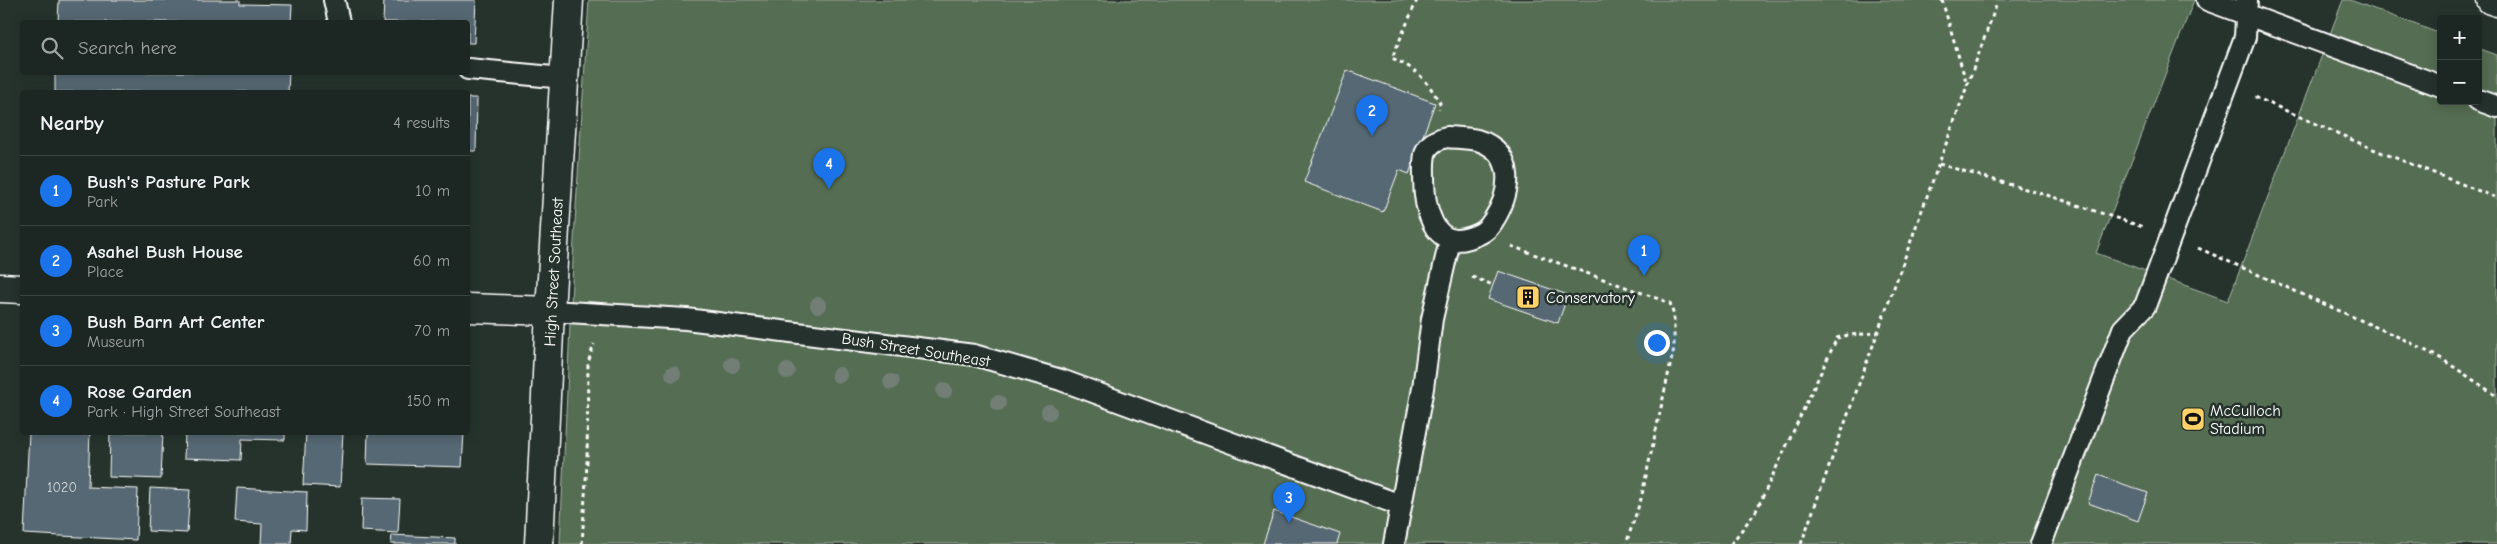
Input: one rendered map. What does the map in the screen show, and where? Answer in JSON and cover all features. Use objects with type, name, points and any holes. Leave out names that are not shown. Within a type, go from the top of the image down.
[{"type":"street","name":"High Street Southeast","points":[[539,544],[550,311],[569,0]]},
{"type":"street","points":[[2491,0],[2497,2]]},
{"type":"street","points":[[0,288],[20,289]]},
{"type":"street","name":"Bush Street Southeast","points":[[470,308],[550,311]]},
{"type":"lane","points":[[334,0],[339,20]]},
{"type":"lane","points":[[2206,0],[2247,7],[2437,84]]},
{"type":"lane","points":[[2041,544],[2123,329],[2145,306],[2246,37],[2247,7]]},
{"type":"lane","points":[[470,69],[564,78]]},
{"type":"lane","points":[[2482,101],[2497,106]]},
{"type":"lane","points":[[1447,137],[1477,140],[1498,152],[1504,162],[1508,187],[1504,203],[1487,231],[1464,240],[1450,240],[1439,233],[1431,221],[1424,197],[1424,162],[1426,151],[1432,143],[1447,137]]},
{"type":"lane","points":[[1394,544],[1420,406],[1432,319],[1450,240]]},
{"type":"lane","name":"Bush Street Southeast","points":[[550,311],[686,319],[974,355],[1061,380],[1400,505]]},
{"type":"path","points":[[1417,0],[1392,58],[1418,71],[1432,88],[1440,103],[1436,126],[1439,139]]},
{"type":"path","points":[[1942,0],[1967,85]]},
{"type":"path","points":[[1801,544],[1996,6]]},
{"type":"path","points":[[2228,85],[2373,149],[2497,198]]},
{"type":"path","points":[[1939,164],[2050,196],[2203,250],[2403,339],[2449,364],[2497,396]]},
{"type":"path","points":[[1487,231],[1501,242],[1670,303],[1674,316],[1674,348],[1641,499],[1626,544]]},
{"type":"path","points":[[1471,276],[1493,285]]},
{"type":"path","points":[[1731,544],[1756,511],[1837,338],[1848,335],[1877,333]]},
{"type":"path","points":[[582,544],[587,464],[588,363],[594,349],[593,340]]},
{"type":"green space","points":[[589,0],[2194,0],[2096,253],[2228,301],[2343,0],[2350,0],[2437,33],[2437,105],[2482,105],[2482,49],[2497,55],[2497,544],[560,544],[574,239]]},
{"type":"building","points":[[59,0],[240,0],[240,4],[292,5],[291,20],[58,20]]},
{"type":"building","points":[[384,0],[476,0],[474,43],[470,43],[470,20],[383,20]]},
{"type":"building","points":[[1347,70],[1435,103],[1409,174],[1399,170],[1383,212],[1304,182]]},
{"type":"building","points":[[55,75],[289,75],[288,90],[55,90]]},
{"type":"building","points":[[470,98],[477,98],[476,151],[470,151]]},
{"type":"building","name":"Conservatory","points":[[1498,271],[1568,295],[1558,323],[1488,299]]},
{"type":"building","points":[[29,435],[90,435],[88,487],[138,489],[136,540],[24,534]]},
{"type":"building","points":[[110,435],[163,435],[161,479],[109,477]]},
{"type":"building","points":[[185,435],[285,435],[285,440],[242,439],[241,460],[184,458]]},
{"type":"building","points":[[306,435],[343,435],[340,487],[303,485]]},
{"type":"building","points":[[368,435],[464,435],[462,467],[367,464]]},
{"type":"building","points":[[2098,475],[2148,493],[2138,521],[2088,503]]},
{"type":"building","points":[[150,488],[190,490],[187,533],[148,531]]},
{"type":"building","points":[[237,488],[307,492],[306,530],[292,529],[291,544],[261,544],[262,524],[235,522]]},
{"type":"building","points":[[362,498],[400,499],[398,533],[361,531]]},
{"type":"building","points":[[1274,511],[1340,534],[1337,544],[1263,544]]},
{"type":"building","points":[[392,535],[455,538],[455,544],[391,544]]},
{"type":"place","name":"Asahel Bush House","points":[[1372,136]]},
{"type":"place","name":"Rose Garden","points":[[829,189]]},
{"type":"place","name":"Bush's Pasture Park","points":[[1644,276]]},
{"type":"place","name":"Conservatory","points":[[1528,297]]},
{"type":"place","name":"McCulloch Stadium","points":[[2193,419]]},
{"type":"place","name":"Bush Barn Art Center","points":[[1289,523]]}]
